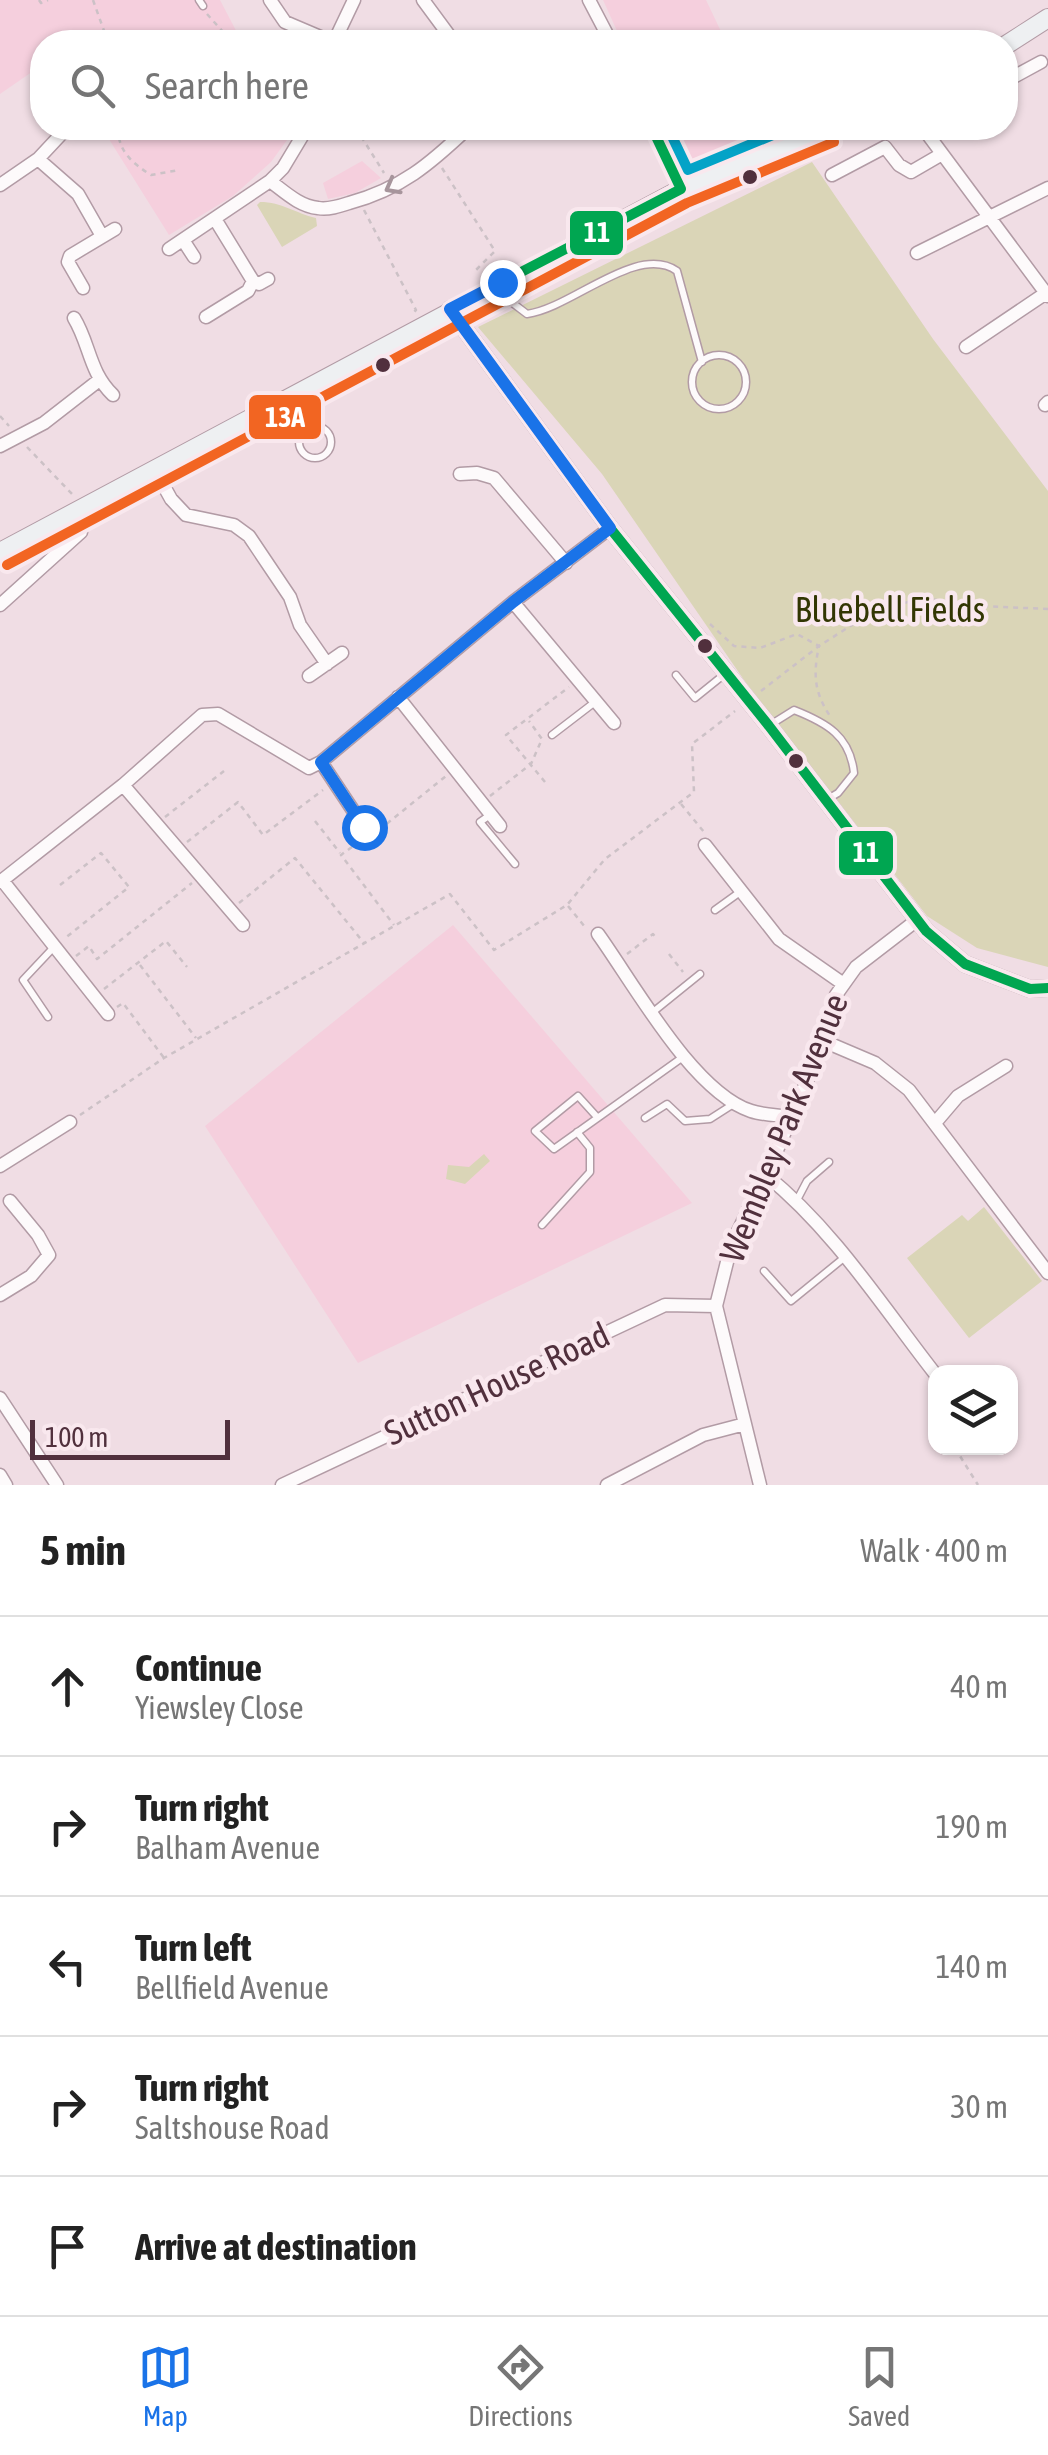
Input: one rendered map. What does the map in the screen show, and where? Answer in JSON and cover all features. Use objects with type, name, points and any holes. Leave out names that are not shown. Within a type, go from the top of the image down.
[{"type":"main road","points":[[1018,37],[1048,18]]},
{"type":"main road","points":[[0,552],[680,189],[799,140]]},
{"type":"street","points":[[270,0],[285,22],[304,30]]},
{"type":"street","points":[[339,30],[354,0]]},
{"type":"street","points":[[423,0],[445,30]]},
{"type":"street","points":[[589,0],[605,30]]},
{"type":"street","points":[[1018,77],[1046,64]]},
{"type":"street","points":[[0,185],[38,158],[55,140]]},
{"type":"street","points":[[169,248],[270,181],[300,140]]},
{"type":"street","points":[[270,181],[297,201],[320,209],[393,188],[436,159],[456,140]]},
{"type":"street","points":[[658,140],[680,189]]},
{"type":"street","points":[[932,140],[1047,295],[966,347]]},
{"type":"street","points":[[832,175],[885,147],[899,165],[911,172],[942,154]]},
{"type":"street","points":[[38,158],[78,194],[108,233],[70,256],[68,262],[83,288]]},
{"type":"street","points":[[918,254],[1048,188]]},
{"type":"street","points":[[215,219],[252,281],[259,284],[268,279]]},
{"type":"street","points":[[183,240],[194,257]]},
{"type":"street","points":[[206,317],[248,291],[252,281]]},
{"type":"street","points":[[450,309],[610,528],[938,944],[965,964],[1030,989],[1048,988]]},
{"type":"street","points":[[74,318],[98,380],[113,394]]},
{"type":"street","points":[[0,446],[44,423],[98,380]]},
{"type":"street","points":[[155,470],[170,499],[186,514],[234,525],[249,536],[290,597],[300,625],[327,664]]},
{"type":"street","points":[[460,474],[494,478],[566,563]]},
{"type":"street","points":[[108,1014],[1,881],[123,786],[202,715],[218,714],[309,768],[321,762],[513,602],[610,528]]},
{"type":"street","points":[[0,605],[81,532]]},
{"type":"street","points":[[513,602],[614,723]]},
{"type":"street","points":[[309,676],[342,653]]},
{"type":"street","points":[[398,697],[500,826]]},
{"type":"street","points":[[321,762],[367,830]]},
{"type":"street","points":[[123,786],[243,925]]},
{"type":"street","points":[[704,845],[779,939],[842,983]]},
{"type":"street","name":"Wembley Park Avenue","points":[[760,1485],[716,1306],[730,1246],[766,1175],[842,983],[856,967],[917,920]]},
{"type":"street","points":[[598,934],[684,1056],[718,1093],[751,1111],[790,1117]]},
{"type":"street","points":[[821,1040],[874,1063],[910,1090],[1048,1273]]},
{"type":"street","points":[[935,1123],[958,1096],[1006,1066]]},
{"type":"street","points":[[0,1166],[70,1122]]},
{"type":"street","points":[[766,1175],[797,1202],[846,1256],[928,1365]]},
{"type":"street","points":[[0,1295],[31,1276],[48,1255],[38,1235],[10,1202]]},
{"type":"street","name":"Sutton House Road","points":[[282,1485],[665,1306],[716,1306]]},
{"type":"street","points":[[0,1398],[56,1485]]},
{"type":"street","points":[[607,1485],[703,1434],[744,1424]]},
{"type":"street","points":[[0,1476],[6,1485]]},
{"type":"lane","points":[[502,282],[510,301],[527,314],[547,311],[641,263],[666,264],[677,271],[702,362],[693,378],[693,387],[702,403],[718,410],[736,404],[746,390],[740,365],[718,356],[702,362]]},
{"type":"lane","points":[[273,406],[300,436],[299,447],[306,456],[317,458],[330,448],[330,438],[320,427],[306,428],[300,436]]},
{"type":"lane","points":[[676,675],[696,698],[727,672]]},
{"type":"lane","points":[[552,735],[596,701]]},
{"type":"lane","points":[[769,726],[794,710],[843,739],[852,756],[854,773],[838,793],[826,800]]},
{"type":"lane","points":[[491,814],[480,822],[515,864]]},
{"type":"lane","points":[[716,910],[741,891]]},
{"type":"lane","points":[[48,1018],[22,980],[55,946]]},
{"type":"lane","points":[[653,1012],[700,974]]},
{"type":"lane","points":[[596,1117],[578,1096],[536,1131],[554,1149],[684,1056]]},
{"type":"lane","points":[[645,1118],[668,1104],[685,1121],[710,1119],[736,1103]]},
{"type":"lane","points":[[542,1226],[590,1172],[590,1148],[577,1132]]},
{"type":"lane","points":[[797,1202],[807,1181],[828,1162]]},
{"type":"lane","points":[[764,1271],[791,1301],[846,1256]]},
{"type":"path","points":[[39,0],[41,4],[48,0]]},
{"type":"path","points":[[93,0],[104,30]]},
{"type":"path","points":[[201,6],[222,30]]},
{"type":"path","points":[[119,140],[129,162],[151,175],[178,170]]},
{"type":"path","points":[[363,140],[393,188]]},
{"type":"path","points":[[436,159],[495,251],[475,271]]},
{"type":"path","points":[[359,200],[416,310],[406,319]]},
{"type":"path","points":[[16,438],[72,494]]},
{"type":"path","points":[[70,1122],[164,1058],[450,894],[494,950],[567,905],[605,859],[694,792],[692,744],[819,646],[874,611],[923,598],[980,606],[1048,608]]},
{"type":"path","points":[[710,624],[734,646],[760,648],[797,634],[819,646]]},
{"type":"path","points":[[819,646],[814,669],[818,697],[843,739]]},
{"type":"path","points":[[545,782],[506,735],[578,680]]},
{"type":"path","points":[[489,797],[531,764],[542,739],[527,719]]},
{"type":"path","points":[[340,854],[367,830],[379,830],[455,768]]},
{"type":"path","points":[[156,824],[224,771]]},
{"type":"path","points":[[178,850],[238,802],[263,836],[334,782]]},
{"type":"path","points":[[680,802],[706,834],[704,845]]},
{"type":"path","points":[[315,820],[396,926]]},
{"type":"path","points":[[55,946],[128,887],[101,853],[60,884]]},
{"type":"path","points":[[230,910],[296,858],[364,944]]},
{"type":"path","points":[[68,963],[88,946],[98,959],[201,876]]},
{"type":"path","points":[[567,905],[592,935],[598,934]]},
{"type":"path","points":[[618,961],[653,934],[657,940]]},
{"type":"path","points":[[94,996],[166,940],[187,966]]},
{"type":"path","points":[[669,954],[690,982]]},
{"type":"path","points":[[138,963],[196,1040]]},
{"type":"path","points":[[108,1014],[123,1002],[164,1058]]},
{"type":"path","points":[[959,1455],[978,1485]]},
{"type":"shaded area","points":[[0,0],[220,0],[236,30],[30,30],[30,73],[0,94]]},
{"type":"shaded area","points":[[603,0],[706,0],[720,30],[617,30]]},
{"type":"shaded area","points":[[110,140],[287,140],[271,162],[233,196],[169,235]]},
{"type":"shaded area","points":[[666,140],[773,143],[684,179]]},
{"type":"shaded area","points":[[362,161],[381,178],[355,193],[328,199],[323,183]]},
{"type":"shaded area","points":[[453,925],[692,1203],[358,1363],[205,1126]]},
{"type":"green space","name":"Bluebell Fields","points":[[812,162],[933,339],[1048,491],[1048,967],[977,948],[927,916],[744,680],[602,474],[478,327]]},
{"type":"green space","points":[[260,202],[316,218],[317,226],[282,247],[257,205]]},
{"type":"green space","points":[[484,1154],[490,1161],[465,1184],[446,1179],[448,1165],[469,1167]]},
{"type":"green space","points":[[984,1207],[1042,1281],[969,1338],[907,1258],[962,1215],[968,1221]]},
{"type":"transit line","name":"11","points":[[658,140],[681,189],[450,309],[610,528],[926,931],[965,964],[1030,989],[1048,988]]},
{"type":"transit line","points":[[674,140],[688,170],[761,140]]},
{"type":"transit line","name":"13A","points":[[7,565],[687,203],[834,142]]},
{"type":"route","points":[[364,827],[321,762],[513,602],[610,528],[450,309],[502,282]]}]
